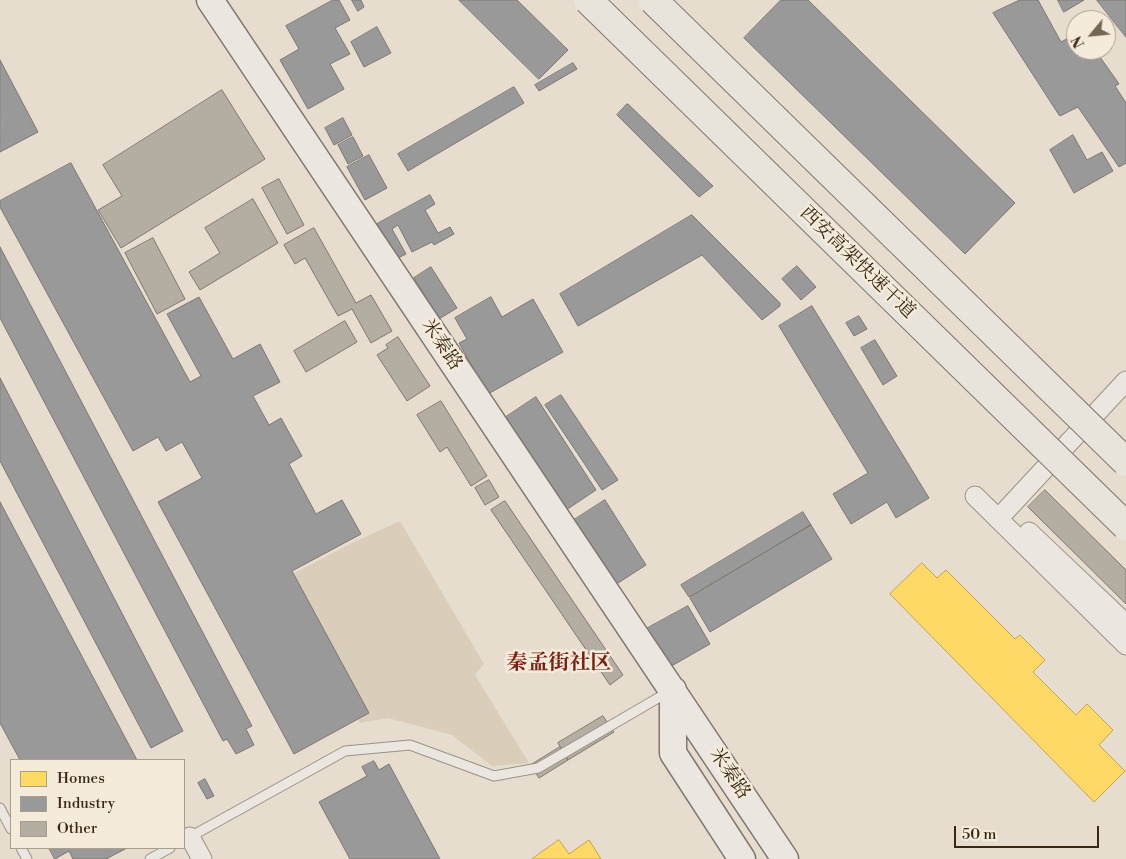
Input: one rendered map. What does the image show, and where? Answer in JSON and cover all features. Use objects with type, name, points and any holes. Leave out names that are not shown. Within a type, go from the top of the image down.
[{"type":"highway","name":"西安高架快速干道","points":[[588,0],[1126,526]]},
{"type":"highway","points":[[654,0],[1126,462]]},
{"type":"street","name":"米秦路","points":[[210,0],[785,859]]},
{"type":"street","points":[[1002,514],[1126,381]]},
{"type":"street","points":[[979,492],[1126,624]]},
{"type":"street","points":[[1002,514],[1126,645]]},
{"type":"street","name":"米秦路","points":[[673,690],[673,752],[742,859]]},
{"type":"street","points":[[187,838],[202,859]]},
{"type":"lane","points":[[187,838],[345,751],[410,745],[494,776],[538,768],[673,690]]},
{"type":"lane","points":[[0,808],[10,827]]},
{"type":"lane","points":[[150,859],[168,849]]},
{"type":"shaded area","points":[[400,521],[484,664],[475,675],[529,763],[492,766],[452,735],[388,718],[360,723],[280,581],[350,544]]},
{"type":"building: Homes","points":[[922,563],[937,578],[946,570],[1015,639],[1020,635],[1045,660],[1033,672],[1076,715],[1087,704],[1113,730],[1099,745],[1125,771],[1094,802],[890,594]]},
{"type":"building: Homes","points":[[559,840],[569,854],[589,840],[601,859],[532,859]]},
{"type":"building: Industry","points":[[333,0],[339,0],[350,20],[335,28],[350,54],[330,64],[344,89],[308,109],[280,60],[299,49],[286,26]]},
{"type":"building: Industry","points":[[352,0],[361,0],[364,7],[358,11]]},
{"type":"building: Industry","points":[[459,0],[517,0],[568,50],[539,79]]},
{"type":"building: Industry","points":[[781,0],[808,0],[1015,203],[965,254],[744,38]]},
{"type":"building: Industry","points":[[1020,0],[1038,0],[1061,42],[1066,39],[1066,60],[1102,60],[1119,84],[1115,86],[1126,103],[1126,163],[1119,167],[1078,107],[1059,115],[993,13]]},
{"type":"building: Industry","points":[[1058,0],[1084,0],[1066,10],[1064,12]]},
{"type":"building: Industry","points":[[1097,0],[1126,0],[1126,37],[1116,24],[1116,10],[1105,10]]},
{"type":"building: Industry","points":[[377,27],[391,53],[364,67],[351,42]]},
{"type":"building: Industry","points":[[0,60],[38,132],[0,152]]},
{"type":"building: Industry","points":[[573,63],[577,69],[539,91],[535,85]]},
{"type":"building: Industry","points":[[514,87],[524,103],[408,171],[398,154]]},
{"type":"building: Industry","points":[[627,104],[713,186],[699,197],[617,115]]},
{"type":"building: Industry","points":[[343,118],[352,135],[334,145],[325,128]]},
{"type":"building: Industry","points":[[1073,135],[1087,160],[1102,152],[1113,171],[1074,193],[1050,150]]},
{"type":"building: Industry","points":[[353,137],[363,156],[348,164],[338,145]]},
{"type":"building: Industry","points":[[369,155],[387,188],[365,200],[347,167]]},
{"type":"building: Industry","points":[[71,163],[190,382],[201,376],[167,314],[199,297],[233,359],[260,344],[280,382],[253,396],[269,425],[281,418],[302,456],[289,464],[316,514],[342,500],[361,534],[292,571],[369,713],[294,754],[158,502],[202,478],[182,442],[166,451],[158,437],[133,451],[0,207],[0,201]]},
{"type":"building: Industry","points":[[430,195],[435,204],[425,210],[438,233],[450,227],[454,234],[434,245],[432,242],[412,252],[398,225],[392,229],[406,254],[396,259],[377,224]]},
{"type":"building: Industry","points":[[692,215],[780,303],[780,306],[762,320],[702,255],[578,326],[560,294]]},
{"type":"building: Industry","points":[[0,247],[252,726],[246,729],[254,745],[236,754],[227,739],[223,741],[0,318]]},
{"type":"building: Industry","points":[[797,266],[816,287],[801,300],[782,279]]},
{"type":"building: Industry","points":[[431,267],[457,308],[439,319],[414,278]]},
{"type":"building: Industry","points":[[491,297],[502,317],[533,299],[563,352],[488,394],[459,343],[467,339],[455,318]]},
{"type":"building: Industry","points":[[812,306],[929,498],[896,518],[887,502],[851,524],[833,494],[868,473],[779,326]]},
{"type":"building: Industry","points":[[859,316],[867,329],[854,336],[846,323]]},
{"type":"building: Industry","points":[[875,340],[897,376],[883,385],[861,348]]},
{"type":"building: Industry","points":[[0,378],[183,731],[151,748],[0,461]]},
{"type":"building: Industry","points":[[561,395],[618,480],[602,490],[545,405]]},
{"type":"building: Industry","points":[[536,397],[596,490],[566,510],[506,417]]},
{"type":"building: Industry","points":[[605,500],[646,565],[615,585],[574,520]]},
{"type":"building: Industry","points":[[0,502],[136,759],[19,759],[0,723]]},
{"type":"building: Industry","points":[[803,512],[811,525],[689,597],[681,585]]},
{"type":"building: Industry","points":[[811,525],[832,559],[710,632],[690,598]]},
{"type":"building: Industry","points":[[688,606],[710,644],[668,668],[646,629]]},
{"type":"building: Industry","points":[[374,761],[379,770],[389,764],[440,859],[350,859],[319,802],[367,776],[362,767]]},
{"type":"building: Industry","points":[[205,779],[214,796],[207,799],[198,783]]},
{"type":"building: Industry","points":[[50,849],[125,849],[106,859],[73,859],[69,851],[55,859]]},
{"type":"building: Other","points":[[222,90],[265,159],[121,248],[98,210],[122,196],[103,165]]},
{"type":"building: Other","points":[[279,179],[304,225],[287,234],[262,188]]},
{"type":"building: Other","points":[[253,199],[278,243],[200,290],[189,272],[220,253],[205,228]]},
{"type":"building: Other","points":[[314,228],[356,303],[371,295],[392,331],[371,343],[352,309],[338,316],[305,258],[295,264],[284,245]]},
{"type":"building: Other","points":[[153,238],[185,299],[157,314],[125,253]]},
{"type":"building: Other","points":[[345,321],[357,342],[306,372],[294,351]]},
{"type":"building: Other","points":[[398,337],[430,386],[407,401],[377,355],[388,348],[386,345]]},
{"type":"building: Other","points":[[441,401],[487,476],[471,486],[447,447],[440,452],[417,415]]},
{"type":"building: Other","points":[[489,480],[499,497],[485,505],[475,488]]},
{"type":"building: Other","points":[[1045,490],[1126,570],[1126,604],[1028,507]]},
{"type":"building: Other","points":[[505,501],[623,675],[610,685],[491,510]]},
{"type":"building: Other","points":[[603,716],[614,732],[568,760],[558,743]]},
{"type":"building: Other","points":[[560,747],[568,760],[539,778],[531,765]]},
{"type":"district","name":"秦孟街社区","points":[[559,664]]}]
